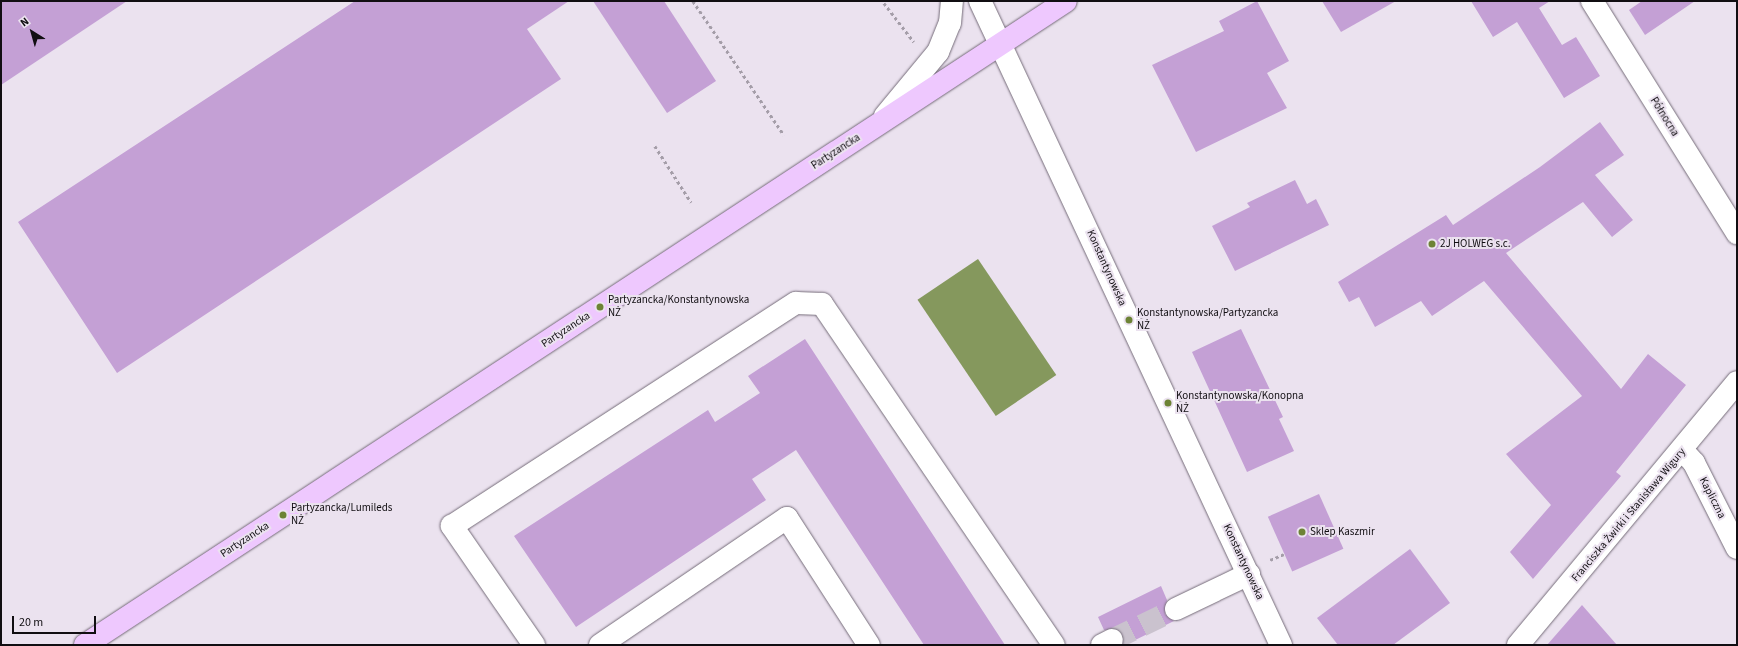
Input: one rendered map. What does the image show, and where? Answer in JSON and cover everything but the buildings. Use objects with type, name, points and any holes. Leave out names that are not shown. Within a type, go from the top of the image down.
[{"type":"main road","name":"Partyzancka","points":[[85,645],[1066,1]]},
{"type":"street","points":[[868,131],[909,89],[938,52],[950,23],[952,1]]},
{"type":"street","name":"Konstantynowska","points":[[980,1],[1257,568],[1278,644]]},
{"type":"street","name":"Północna","points":[[1592,1],[1737,233]]},
{"type":"street","points":[[534,645],[452,526],[796,303],[822,304],[1054,645]]},
{"type":"street","name":"Franciszka Żwirki i Stanisława Wigury","points":[[1518,645],[1682,451],[1737,382]]},
{"type":"street","name":"Kapliczna","points":[[1682,451],[1694,463],[1737,548]]},
{"type":"street","points":[[600,645],[787,518],[868,645]]},
{"type":"street","points":[[1176,609],[1257,568]]},
{"type":"path","points":[[693,1],[784,134]]},
{"type":"path","points":[[884,3],[918,48]]},
{"type":"path","points":[[655,146],[691,202]]},
{"type":"path","points":[[1257,568],[1284,554]]},
{"type":"shaded area","points":[[978,259],[1056,375],[996,416],[917,300]]},
{"type":"tunnel","points":[[1112,640],[1176,609]]},
{"type":"place","name":"2J HOLWEG s.c.","points":[[1432,244]]},
{"type":"place","name":"Partyzancka/Konstantynowska NŻ","points":[[600,307]]},
{"type":"place","name":"Konstantynowska/Partyzancka NŻ","points":[[1129,320]]},
{"type":"place","name":"Konstantynowska/Konopna NŻ","points":[[1168,403]]},
{"type":"place","name":"Partyzancka/Lumileds NŻ","points":[[283,515]]},
{"type":"place","name":"Sklep Kaszmir","points":[[1302,532]]}]
